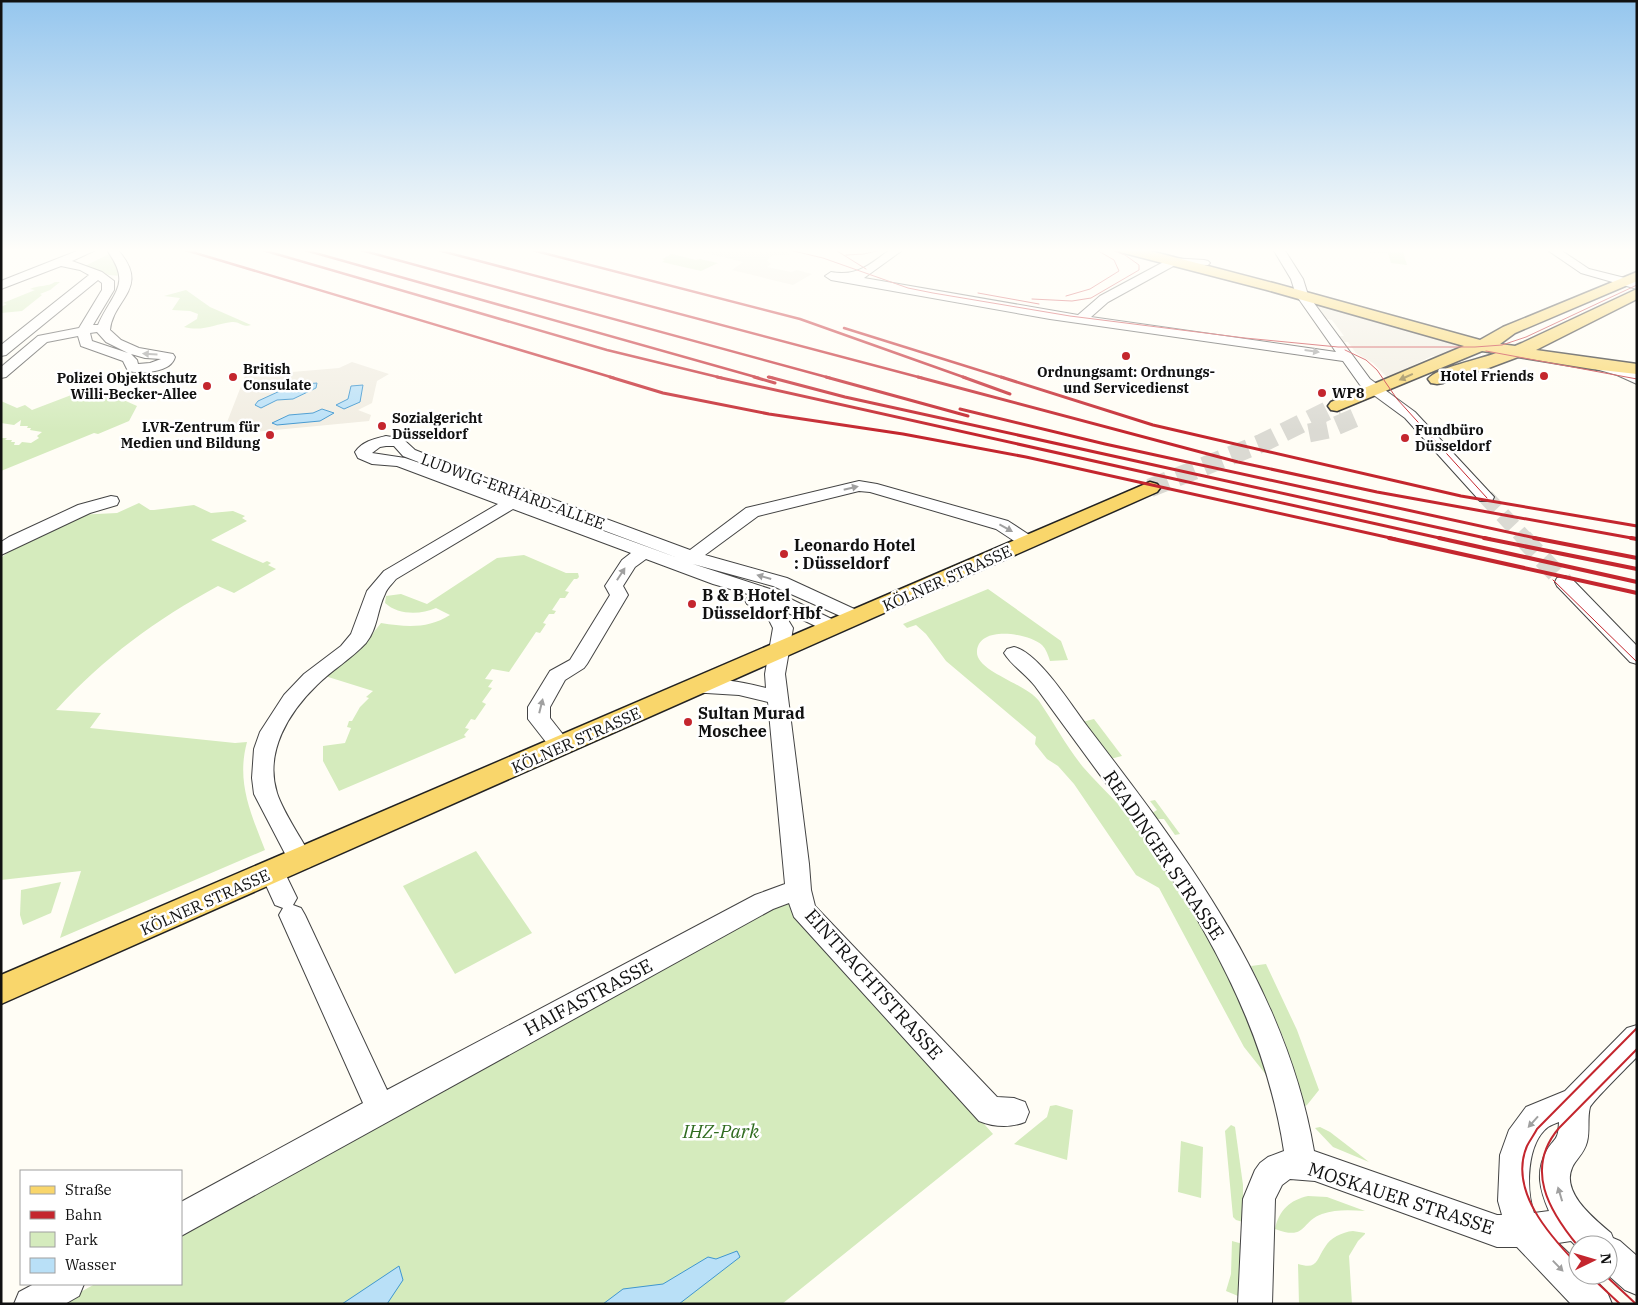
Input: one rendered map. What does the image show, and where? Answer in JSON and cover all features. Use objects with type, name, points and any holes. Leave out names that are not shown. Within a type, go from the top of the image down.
[{"type":"main road","points":[[1367,310],[1488,344],[1637,362]]},
{"type":"main road","points":[[1336,406],[1435,365],[1449,357],[1488,344],[1503,333],[1560,310]]},
{"type":"main road","points":[[1370,411],[1450,373],[1480,365],[1522,349],[1602,310]]},
{"type":"main road","points":[[1450,373],[1461,364],[1484,354],[1488,344]]},
{"type":"main road","points":[[1522,349],[1592,364],[1637,369]]},
{"type":"main road","name":"KÖLNER STRASSE","points":[[1,990],[287,886],[561,746],[1150,488]]},
{"type":"street","points":[[1,352],[53,310]]},
{"type":"street","points":[[96,310],[83,331],[86,343],[128,358],[133,368],[155,367],[168,359],[167,355],[141,353],[111,340],[103,331],[103,326],[113,310]]},
{"type":"street","points":[[1044,310],[1085,316],[1092,310]]},
{"type":"street","points":[[1046,310],[1345,357]]},
{"type":"street","points":[[1313,310],[1345,357],[1365,382],[1410,415],[1486,498]]},
{"type":"street","points":[[1,374],[43,339],[103,326]]},
{"type":"street","points":[[1616,360],[1637,369]]},
{"type":"street","points":[[1592,364],[1617,371],[1637,380]]},
{"type":"street","name":"LUDWIG-ERHARD-ALLEE","points":[[778,652],[782,628],[775,613],[685,561],[517,499],[399,462],[369,458],[364,455],[364,452],[369,446],[379,442],[398,442],[414,455],[505,490],[517,499],[644,552],[685,561],[780,582],[856,617]]},
{"type":"street","points":[[685,561],[752,512],[859,486],[871,487],[1002,525],[1028,542]]},
{"type":"street","points":[[381,1109],[287,886],[263,778],[265,749],[278,721],[291,700],[311,679],[348,650],[360,637],[366,625],[376,591],[390,575],[517,499]]},
{"type":"street","points":[[1,550],[15,541],[84,509],[111,501]]},
{"type":"street","points":[[561,746],[539,719],[539,707],[557,676],[577,664],[619,595],[614,586],[628,564],[644,552]]},
{"type":"street","name":"LUDWIG-ERHARD-ALLEE","points":[[720,580],[763,593],[833,627]]},
{"type":"street","points":[[1564,582],[1637,658]]},
{"type":"street","name":"EINTRACHTSTRASSE","points":[[778,652],[775,674],[797,864],[798,890],[803,910],[990,1111],[1014,1112]]},
{"type":"street","name":"READINGER STRASSE","points":[[1014,653],[1037,674],[1171,857],[1216,927],[1244,978],[1269,1040],[1295,1121],[1302,1164]]},
{"type":"street","points":[[697,687],[739,688],[778,698]]},
{"type":"street","name":"HAIFASTRASSE","points":[[182,1219],[381,1109],[764,902],[798,890]]},
{"type":"street","points":[[1594,1304],[1524,1231],[1514,1201],[1516,1148],[1525,1132],[1537,1117],[1576,1101],[1637,1038]]},
{"type":"street","points":[[1576,1101],[1571,1144],[1556,1166],[1556,1181],[1560,1198],[1588,1235]]},
{"type":"street","name":"MOSKAUER STRASSE","points":[[1255,1304],[1259,1199],[1270,1174],[1290,1164],[1314,1166],[1488,1228],[1502,1231],[1588,1235]]},
{"type":"street","points":[[1618,1262],[1637,1278]]},
{"type":"street","points":[[31,1304],[65,1285]]},
{"type":"green space","points":[[1,310],[23,310],[22,311],[1,313]]},
{"type":"green space","points":[[172,310],[217,310],[251,325],[246,326],[232,322],[197,329],[184,327],[197,319],[198,314],[190,311]]},
{"type":"green space","points":[[87,389],[115,400],[119,398],[137,406],[129,421],[98,434],[94,433],[1,471],[1,438],[7,438],[5,440],[12,440],[11,442],[15,442],[14,445],[19,445],[22,442],[31,443],[39,438],[37,436],[42,432],[30,430],[31,428],[27,428],[28,426],[20,426],[21,420],[14,425],[1,423],[1,401],[17,408],[25,405],[32,410]]},
{"type":"green space","points":[[139,503],[150,510],[194,505],[211,513],[233,511],[245,516],[242,518],[247,521],[211,540],[263,563],[267,561],[271,563],[268,565],[276,569],[234,593],[218,586],[173,612],[112,656],[56,710],[101,713],[90,728],[235,743],[247,742],[243,771],[244,784],[250,811],[265,850],[60,938],[81,871],[1,880],[1,558],[18,544],[76,515],[117,513]]},
{"type":"green space","points":[[524,555],[566,573],[578,573],[579,577],[574,579],[565,591],[569,592],[565,598],[560,598],[552,610],[556,611],[554,614],[549,614],[543,623],[546,624],[540,633],[536,632],[509,672],[492,669],[485,679],[493,680],[488,687],[492,688],[482,702],[486,704],[475,720],[471,719],[465,728],[469,729],[464,735],[466,737],[339,791],[323,761],[323,746],[345,743],[351,728],[347,727],[349,721],[352,721],[360,707],[369,698],[366,697],[373,691],[325,676],[359,651],[381,623],[417,626],[442,620],[450,615],[436,608],[416,613],[396,610],[385,603],[386,596],[401,594],[427,604],[497,558]]},
{"type":"green space","points":[[988,589],[1061,641],[1068,660],[1050,661],[1042,645],[1026,637],[1005,634],[986,637],[980,643],[977,651],[979,658],[992,671],[1023,688],[1039,701],[1087,772],[1142,833],[1195,913],[1216,949],[1247,1012],[1271,1081],[1244,1047],[1159,888],[1136,875],[1074,784],[1058,766],[1047,759],[1035,744],[1036,737],[946,661],[926,634],[916,625],[907,628],[903,624]]},
{"type":"green space","points":[[1094,719],[1122,756],[1110,759],[1082,722]]},
{"type":"green space","points":[[1155,800],[1180,834],[1175,835],[1164,819],[1156,819],[1152,813],[1157,810],[1150,801]]},
{"type":"green space","points":[[476,851],[532,933],[455,974],[403,886]]},
{"type":"green space","points":[[61,882],[51,913],[23,925],[20,915],[21,890]]},
{"type":"green space","name":"IHZ-Park","points":[[784,898],[993,1134],[782,1304],[59,1304],[93,1285],[182,1285],[182,1234]]},
{"type":"green space","points":[[1266,964],[1297,1030],[1319,1090],[1305,1106],[1283,1037],[1251,966]]},
{"type":"green space","points":[[1056,1105],[1073,1110],[1067,1160],[1014,1144],[1047,1117],[1050,1106]]},
{"type":"green space","points":[[1231,1125],[1235,1127],[1243,1185],[1243,1222],[1233,1217],[1225,1131]]},
{"type":"green space","points":[[1320,1127],[1330,1132],[1369,1162],[1333,1147],[1315,1128]]},
{"type":"green space","points":[[1181,1141],[1203,1147],[1201,1198],[1178,1192]]},
{"type":"green space","points":[[1308,1196],[1327,1197],[1365,1211],[1344,1210],[1327,1212],[1315,1217],[1298,1232],[1293,1233],[1275,1229],[1279,1216],[1286,1207],[1296,1200]]},
{"type":"green space","points":[[1353,1231],[1365,1234],[1358,1241],[1349,1256],[1352,1304],[1299,1304],[1298,1264],[1305,1266],[1313,1265],[1333,1238]]},
{"type":"green space","points":[[1232,1241],[1243,1244],[1241,1295],[1238,1296],[1226,1291],[1231,1274]]},
{"type":"shaded area","points":[[1318,310],[1338,310],[1464,345],[1437,357],[1432,356],[1388,378],[1373,363],[1356,353],[1348,342],[1340,342],[1335,336],[1344,336],[1332,320],[1323,318]]},
{"type":"shaded area","points":[[352,362],[389,374],[377,381],[372,403],[358,410],[371,415],[369,421],[222,435],[245,376],[339,368]],"holes":[[[293,385],[316,388],[293,399],[277,400]]]},
{"type":"water","points":[[317,383],[316,388],[293,399],[277,400],[261,408],[255,405],[258,401],[293,385]]},
{"type":"water","points":[[363,385],[360,402],[344,409],[336,405],[348,399],[351,386]]},
{"type":"water","points":[[322,409],[334,413],[320,421],[277,425],[272,423],[289,415],[313,413]]},
{"type":"water","points":[[737,1251],[740,1257],[679,1304],[603,1304],[623,1289],[663,1284],[708,1257],[716,1259]]},
{"type":"water","points":[[399,1266],[403,1280],[387,1304],[342,1304]]},
{"type":"tunnel","points":[[1150,488],[1262,443],[1337,406]]},
{"type":"tunnel","points":[[1309,433],[1329,429],[1359,416]]},
{"type":"tunnel","points":[[1486,497],[1525,539]]},
{"type":"tunnel","points":[[1523,538],[1564,582]]},
{"type":"tram line","points":[[1034,310],[1245,338],[1338,347],[1475,347],[1502,345],[1526,337],[1584,310]]},
{"type":"tram line","points":[[1345,350],[1366,360],[1377,370],[1397,399],[1487,498]]},
{"type":"tram line","points":[[1486,351],[1637,379]]},
{"type":"tram line","points":[[1553,580],[1637,662]]},
{"type":"tram line","points":[[1568,1254],[1545,1226],[1527,1195],[1523,1179],[1523,1163],[1527,1146],[1537,1129],[1637,1028]]},
{"type":"tram line","points":[[1569,1235],[1550,1204],[1542,1174],[1543,1159],[1549,1143],[1559,1128],[1637,1049]]},
{"type":"tram line","points":[[1600,1285],[1620,1304]]},
{"type":"tram line","points":[[1616,1285],[1636,1304]]},
{"type":"railway","points":[[386,310],[614,378]]},
{"type":"railway","points":[[469,310],[607,350],[722,378]]},
{"type":"railway","points":[[517,310],[759,378]]},
{"type":"railway","points":[[580,310],[830,378]]},
{"type":"railway","points":[[664,310],[922,378]]},
{"type":"railway","points":[[765,310],[800,319],[966,378]]},
{"type":"railway","points":[[844,328],[1004,378]]},
{"type":"railway","points":[[610,377],[663,393],[769,414],[903,434],[1026,457],[1395,539]]},
{"type":"railway","points":[[717,377],[1444,539]]},
{"type":"railway","points":[[754,377],[775,383]]},
{"type":"railway","points":[[768,377],[772,378]]},
{"type":"railway","points":[[826,377],[968,416]]},
{"type":"railway","points":[[918,377],[1238,462],[1377,492],[1637,539],[1631,538]]},
{"type":"railway","points":[[963,377],[1010,394]]},
{"type":"railway","points":[[1001,377],[1153,425],[1461,496],[1637,526]]},
{"type":"railway","points":[[772,378],[845,397],[1490,539]]},
{"type":"railway","points":[[960,409],[1105,444],[1540,539]]},
{"type":"railway","points":[[1389,538],[1637,593]]},
{"type":"railway","points":[[1439,538],[1637,582]]},
{"type":"railway","points":[[1484,538],[1637,569]]},
{"type":"railway","points":[[1534,538],[1637,558]]},
{"type":"place","name":"Ordnungsamt: Ordnungs- und Servicedienst","points":[[1126,356]]},
{"type":"place","name":"Hotel Friends","points":[[1544,376]]},
{"type":"place","name":"British Consulate","points":[[233,377]]},
{"type":"place","name":"Polizei Objektschutz Willi-Becker-Allee","points":[[207,386]]},
{"type":"place","name":"WP8","points":[[1322,393]]},
{"type":"place","name":"Sozialgericht Düsseldorf","points":[[382,426]]},
{"type":"place","name":"LVR-Zentrum für Medien und Bildung","points":[[270,435]]},
{"type":"place","name":"Fundbüro Düsseldorf","points":[[1405,438]]},
{"type":"place","name":"Leonardo Hotel : Düsseldorf","points":[[784,554]]},
{"type":"place","name":"B & B Hotel Düsseldorf Hbf","points":[[692,604]]},
{"type":"place","name":"Sultan Murad Moschee","points":[[688,722]]}]
